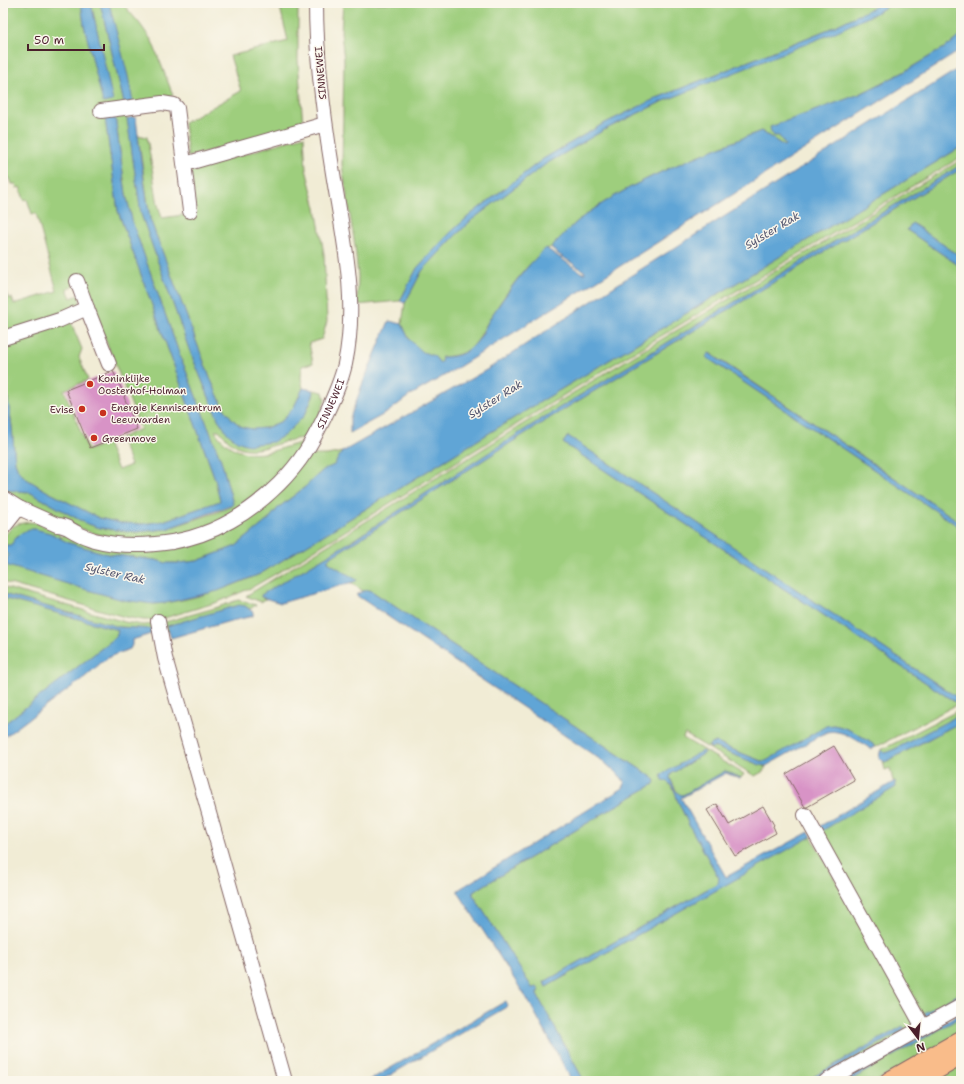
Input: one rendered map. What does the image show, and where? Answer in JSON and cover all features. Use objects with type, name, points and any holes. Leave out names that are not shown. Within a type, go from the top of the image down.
[{"type":"main road","points":[[889,1081],[961,1040]]},
{"type":"main road","points":[[917,1081],[961,1056]]},
{"type":"street","name":"SINNEWEI","points":[[3,498],[19,508],[57,525],[63,525],[75,532],[95,540],[116,545],[136,546],[174,542],[221,526],[241,516],[271,492],[301,459],[312,442],[334,397],[345,365],[350,329],[349,284],[345,241],[325,124],[319,77],[316,3]]},
{"type":"street","points":[[101,111],[162,103],[174,105],[177,108],[179,114],[190,210]]},
{"type":"street","points":[[185,164],[325,124]]},
{"type":"street","points":[[77,281],[109,364]]},
{"type":"street","points":[[3,338],[60,320],[87,308]]},
{"type":"street","points":[[3,528],[19,508]]},
{"type":"street","points":[[158,622],[165,658],[285,1081]]},
{"type":"street","points":[[805,815],[923,1028]]},
{"type":"street","points":[[826,1081],[961,1006]]},
{"type":"green space","points":[[3,3],[81,3],[84,25],[104,103],[112,101],[91,3],[100,3],[124,103],[115,31],[109,3],[122,3],[152,41],[173,95],[167,99],[126,110],[141,214],[189,349],[218,419],[237,441],[305,415],[314,393],[313,390],[323,392],[325,401],[310,438],[296,439],[271,446],[252,449],[236,445],[227,439],[219,430],[215,431],[225,443],[245,453],[253,454],[269,452],[296,444],[305,443],[286,468],[265,489],[241,508],[215,522],[188,533],[158,538],[128,539],[97,534],[88,532],[56,518],[3,492],[3,488],[5,490],[29,492],[85,523],[100,528],[136,532],[166,529],[215,513],[230,507],[233,504],[221,460],[179,353],[133,224],[126,194],[115,116],[105,118],[118,211],[215,479],[220,501],[163,521],[143,524],[121,523],[99,518],[48,492],[25,478],[18,470],[15,462],[12,427],[5,380],[3,376],[3,341],[70,320],[82,349],[79,357],[88,380],[64,390],[88,450],[107,443],[118,470],[131,465],[120,438],[141,429],[96,316],[76,285],[67,289],[71,298],[79,295],[80,305],[3,334],[3,285],[8,298],[12,298],[14,304],[57,291],[36,213],[32,214],[27,199],[24,200],[20,187],[17,188],[16,184],[12,184],[10,178],[3,180]]},
{"type":"green space","points":[[279,3],[298,3],[298,60],[303,125],[188,157],[184,123],[241,91],[230,56],[288,41]]},
{"type":"green space","points":[[343,3],[883,3],[829,29],[657,98],[601,125],[543,159],[470,215],[451,232],[417,268],[400,301],[357,305],[358,276],[355,246],[342,165],[344,60],[341,32]]},
{"type":"green space","points":[[893,3],[961,3],[961,35],[949,45],[902,73],[860,94],[771,127],[783,140],[784,146],[761,131],[697,156],[654,175],[594,209],[577,222],[551,247],[542,253],[521,274],[500,303],[478,340],[467,351],[458,355],[442,357],[442,361],[440,363],[434,356],[427,355],[418,349],[409,339],[402,324],[405,303],[422,271],[473,219],[546,164],[604,130],[659,103],[872,15]]},
{"type":"green space","points":[[138,135],[147,137],[158,205],[162,218],[197,213],[191,181],[191,170],[304,136],[306,169],[316,208],[324,254],[327,321],[322,339],[309,343],[313,363],[302,366],[301,378],[303,388],[294,407],[282,421],[266,428],[252,429],[242,427],[233,420],[223,407],[210,378],[150,219]]},
{"type":"green space","points":[[961,147],[961,157],[606,369],[251,588],[218,602],[158,620],[143,620],[125,617],[3,582],[3,538],[12,527],[18,524],[29,522],[37,523],[60,533],[59,536],[62,537],[63,534],[93,545],[197,542],[311,455],[327,455],[342,452],[337,460],[382,445],[323,470],[305,487],[278,508],[268,520],[236,546],[197,561],[166,563],[156,560],[108,554],[60,539],[15,539],[7,559],[153,604],[208,594],[260,574],[517,416]]},
{"type":"green space","points":[[961,160],[961,165],[546,416],[350,542],[261,595],[262,598],[266,599],[261,602],[246,596],[602,375]]},
{"type":"green space","points":[[961,169],[961,257],[912,223],[907,230],[961,267],[961,523],[710,353],[706,357],[961,528],[961,700],[568,436],[563,443],[958,704],[876,747],[856,733],[833,725],[766,761],[761,761],[716,742],[708,746],[766,766],[764,771],[755,776],[685,734],[683,738],[744,774],[741,778],[725,771],[683,795],[678,794],[670,778],[671,774],[705,753],[661,775],[675,792],[689,825],[719,878],[718,883],[544,982],[546,987],[811,836],[913,1020],[911,1029],[822,1081],[813,1081],[905,1029],[903,1026],[806,1081],[584,1081],[537,995],[537,992],[539,991],[532,988],[473,895],[473,892],[654,784],[655,781],[652,777],[370,590],[363,591],[351,583],[356,581],[328,562],[328,559],[548,419]]},
{"type":"green space","points":[[3,587],[125,622],[143,625],[154,624],[153,629],[119,627],[3,594]]},
{"type":"green space","points":[[3,598],[118,630],[116,637],[3,725]]},
{"type":"green space","points":[[238,600],[256,605],[250,609],[245,606],[167,626],[168,631],[162,631],[162,623]]},
{"type":"green space","points":[[961,709],[961,715],[895,749],[885,753],[881,750]]},
{"type":"green space","points":[[961,722],[961,993],[925,1013],[927,1017],[961,998],[961,1003],[926,1021],[819,830],[896,787],[890,768],[885,770],[883,761],[886,762]]},
{"type":"green space","points":[[961,1017],[961,1033],[877,1081],[849,1081]]},
{"type":"green space","points":[[961,1062],[961,1077],[954,1081],[928,1081]]},
{"type":"water","points":[[81,3],[91,3],[113,101],[103,103],[84,25]]},
{"type":"water","points":[[100,3],[109,3],[128,76],[133,102],[124,103]]},
{"type":"water","points":[[883,3],[893,3],[872,15],[831,34],[659,103],[604,130],[546,164],[473,219],[422,271],[405,303],[400,301],[417,268],[451,232],[470,215],[543,159],[601,125],[657,98],[829,29]]},
{"type":"water","points":[[961,35],[961,50],[595,282],[449,373],[409,396],[388,412],[350,433],[350,418],[389,321],[402,324],[409,339],[423,352],[434,356],[440,363],[442,361],[442,357],[450,357],[462,353],[476,343],[490,318],[509,290],[530,264],[546,248],[582,273],[585,273],[555,252],[551,247],[577,222],[594,209],[654,175],[697,156],[761,131],[784,146],[785,145],[779,136],[774,136],[771,132],[770,127],[860,94],[902,73],[949,45]]},
{"type":"water","name":"Sylster Rak","points":[[961,67],[961,147],[517,416],[260,574],[218,591],[166,603],[153,604],[123,600],[8,566],[6,563],[8,555],[4,551],[6,545],[11,545],[21,533],[29,529],[50,533],[69,543],[108,554],[156,560],[166,563],[197,561],[236,546],[268,520],[278,508],[305,487],[323,470],[334,465],[342,452],[488,369],[627,278]]},
{"type":"water","points":[[115,116],[126,194],[133,224],[179,353],[221,460],[233,504],[166,529],[136,532],[100,528],[85,523],[29,492],[5,490],[3,488],[3,376],[5,380],[12,427],[15,462],[18,470],[25,478],[48,492],[99,518],[121,523],[143,524],[163,521],[220,501],[215,479],[118,211],[105,118]]},
{"type":"water","points":[[132,117],[136,118],[150,219],[210,378],[223,407],[233,420],[242,427],[252,429],[266,428],[282,421],[294,407],[303,388],[313,390],[314,393],[305,415],[285,435],[273,442],[248,445],[237,441],[228,434],[218,419],[189,349],[141,214],[127,119]]},
{"type":"water","points":[[961,165],[961,169],[548,419],[328,559],[328,562],[357,580],[356,581],[281,603],[261,597],[261,595],[350,542],[546,416]]},
{"type":"water","points":[[912,223],[961,257],[961,267],[907,230]]},
{"type":"water","points":[[709,353],[961,523],[961,528],[706,357]]},
{"type":"water","points":[[568,436],[961,700],[961,703],[958,704],[563,443]]},
{"type":"water","points":[[370,590],[652,777],[655,781],[654,784],[473,892],[473,895],[532,988],[537,987],[540,991],[537,992],[537,995],[584,1081],[572,1081],[529,1002],[458,890],[623,788],[625,783],[621,777],[604,762],[356,595],[363,591]]},
{"type":"water","points":[[3,594],[119,627],[153,629],[154,633],[132,640],[130,649],[111,656],[102,662],[85,677],[3,738],[3,725],[116,637],[118,630],[3,598]]},
{"type":"water","points":[[239,605],[245,606],[253,612],[253,616],[171,638],[167,626]]},
{"type":"water","points":[[961,714],[961,722],[885,762],[879,758],[881,750],[885,753],[895,749]]},
{"type":"water","points":[[833,725],[856,733],[876,747],[871,749],[854,738],[838,732],[827,732],[766,766],[708,746],[716,742],[761,761],[766,761],[826,726]]},
{"type":"water","points":[[702,751],[705,753],[671,774],[670,778],[678,793],[683,795],[725,771],[741,778],[740,779],[726,773],[681,798],[726,877],[809,832],[812,836],[546,987],[544,982],[718,883],[719,878],[689,825],[674,790],[668,782],[663,780],[661,775]]},
{"type":"water","points":[[895,781],[896,787],[820,832],[817,828]]},
{"type":"water","points":[[961,993],[961,998],[927,1017],[924,1013]]},
{"type":"water","points":[[506,1001],[508,1006],[380,1081],[368,1081]]},
{"type":"water","points":[[961,1013],[961,1017],[849,1081],[841,1081]]},
{"type":"water","points":[[903,1026],[905,1029],[813,1081],[806,1081]]},
{"type":"building","name":"Energie Kenniscentrum Leeuwarden","points":[[113,371],[125,396],[124,397],[137,429],[90,448],[66,390]]},
{"type":"building","points":[[834,746],[854,780],[805,807],[786,774]]},
{"type":"building","points":[[717,804],[729,825],[763,806],[774,825],[773,826],[776,833],[735,856],[707,810]]},
{"type":"place","name":"Koninklijke Oosterhof-Holman","points":[[90,384]]},
{"type":"place","name":"Evise","points":[[82,409]]},
{"type":"place","name":"Energie Kenniscentrum Leeuwarden","points":[[103,413]]},
{"type":"place","name":"Greenmove","points":[[94,438]]}]
